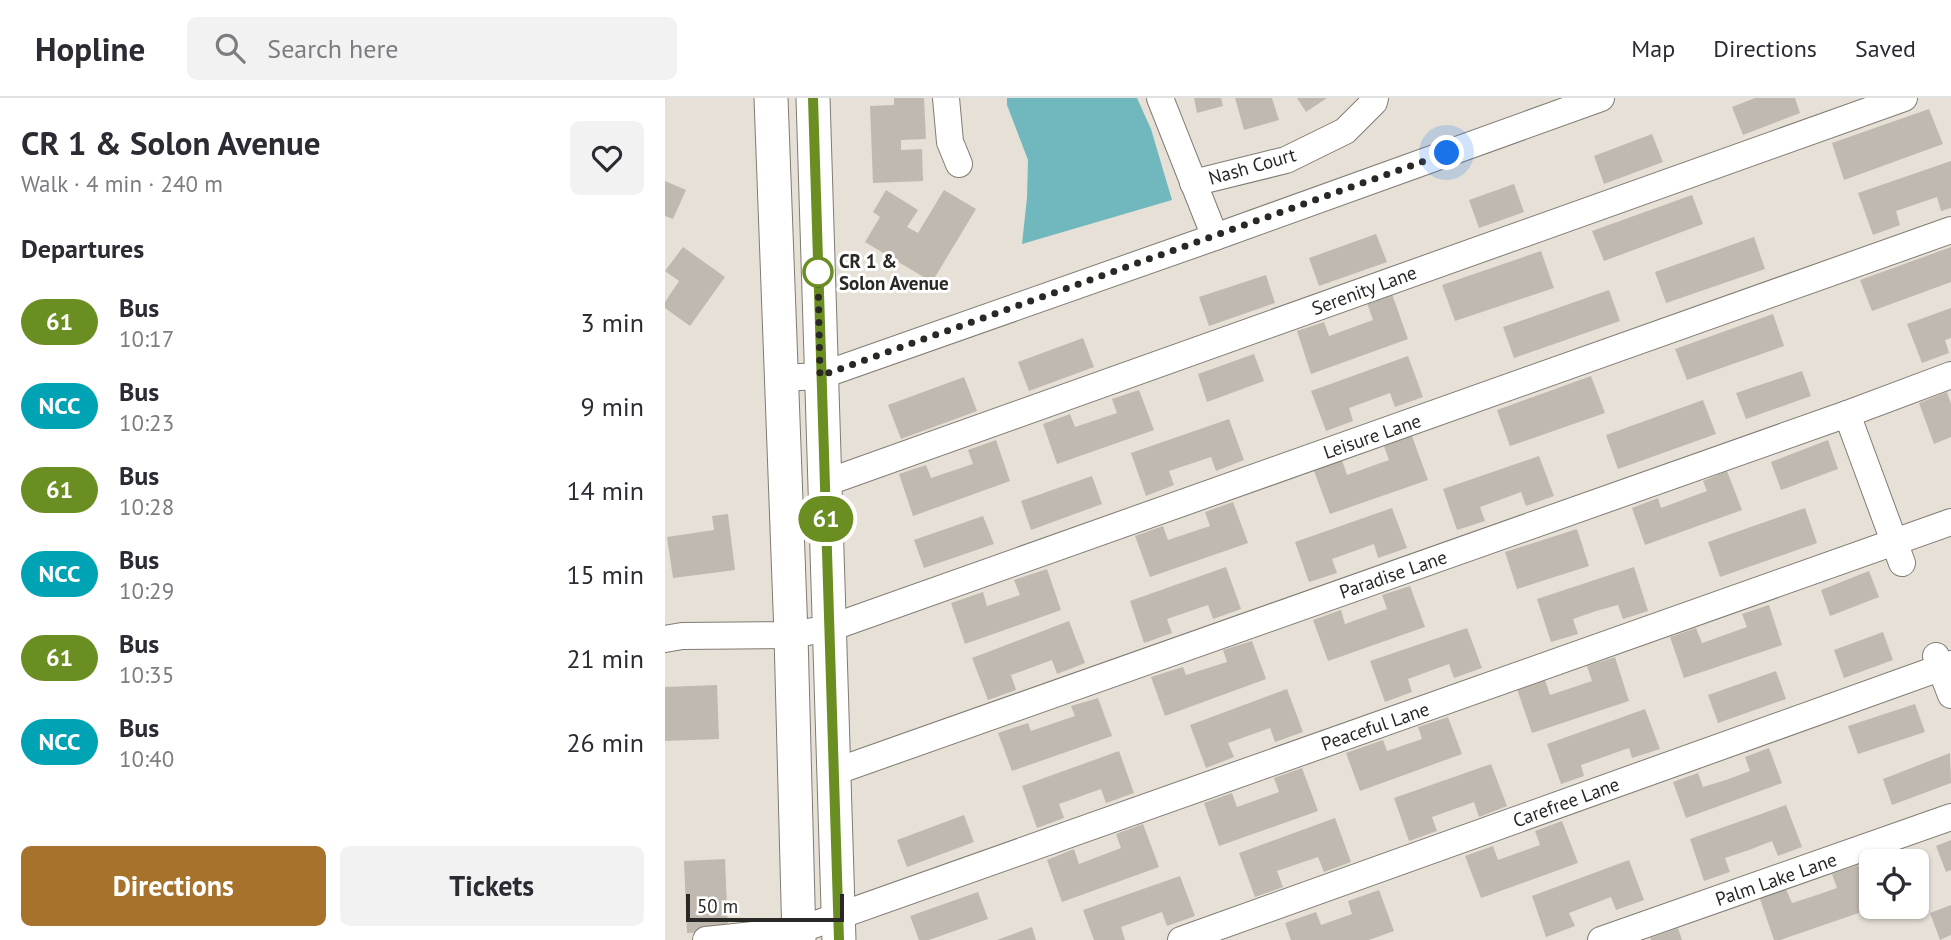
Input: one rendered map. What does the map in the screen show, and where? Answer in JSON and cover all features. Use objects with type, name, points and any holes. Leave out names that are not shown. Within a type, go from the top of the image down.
[{"type":"main road","points":[[771,98],[799,935]]},
{"type":"main road","points":[[813,98],[838,928]]},
{"type":"street","points":[[946,98],[950,142],[959,164]]},
{"type":"street","points":[[1160,98],[1215,237]]},
{"type":"street","name":"Nash Court","points":[[1193,183],[1286,160],[1345,131],[1375,98]]},
{"type":"street","points":[[781,378],[820,376],[1601,98]]},
{"type":"street","name":"Serenity Lane","points":[[825,483],[1904,98]]},
{"type":"street","name":"Leisure Lane","points":[[665,639],[682,636],[791,635],[830,628],[1951,230]]},
{"type":"street","name":"Paradise Lane","points":[[834,772],[1951,375]]},
{"type":"street","points":[[1847,414],[1898,553]]},
{"type":"street","name":"Peaceful Lane","points":[[706,940],[799,935],[838,928],[1898,553],[1951,522]]},
{"type":"street","points":[[1943,662],[1951,695]]},
{"type":"street","name":"Carefree Lane","points":[[1181,940],[1943,662]]},
{"type":"street","name":"Palm Lake Lane","points":[[1601,940],[1951,817]]},
{"type":"water","points":[[1007,98],[1137,98],[1151,129],[1172,200],[1022,244],[1028,160],[1007,105]]},
{"type":"building","points":[[894,98],[924,98],[926,139],[901,140],[901,150],[922,149],[923,181],[873,183],[870,106],[894,105]]},
{"type":"building","points":[[1194,98],[1221,98],[1223,106],[1197,113]]},
{"type":"building","points":[[1235,98],[1272,98],[1279,120],[1244,130]]},
{"type":"building","points":[[1297,98],[1327,98],[1306,112]]},
{"type":"building","points":[[1755,98],[1795,98],[1800,113],[1743,135],[1732,107]]},
{"type":"building","points":[[1929,109],[1943,144],[1844,180],[1832,143]]},
{"type":"building","points":[[1652,134],[1663,162],[1604,184],[1594,156]]},
{"type":"building","points":[[1951,161],[1951,208],[1941,211],[1937,197],[1896,211],[1900,225],[1873,235],[1858,193]]},
{"type":"building","points":[[665,181],[686,190],[673,219],[665,216]]},
{"type":"building","points":[[1514,184],[1524,212],[1479,228],[1469,200]]},
{"type":"building","points":[[886,190],[918,210],[907,227],[918,233],[944,190],[976,209],[932,282],[865,242],[880,217],[873,212]]},
{"type":"building","points":[[1692,195],[1703,224],[1604,261],[1592,231]]},
{"type":"building","points":[[1376,234],[1387,262],[1319,286],[1309,258]]},
{"type":"building","points":[[1754,237],[1765,269],[1666,303],[1655,272]]},
{"type":"building","points":[[683,247],[725,277],[690,326],[665,308],[665,302],[679,281],[665,271]]},
{"type":"building","points":[[1951,247],[1951,282],[1872,311],[1860,280]]},
{"type":"building","points":[[1541,251],[1554,288],[1455,321],[1442,285]]},
{"type":"building","points":[[1266,275],[1275,303],[1209,326],[1199,297]]},
{"type":"building","points":[[1609,290],[1620,321],[1514,358],[1503,327]]},
{"type":"building","points":[[1392,294],[1408,339],[1311,374],[1297,331],[1324,322],[1329,336],[1373,320],[1367,303]]},
{"type":"building","points":[[1951,308],[1951,338],[1945,340],[1949,353],[1922,363],[1907,324]]},
{"type":"building","points":[[1773,314],[1784,346],[1687,380],[1675,349]]},
{"type":"building","points":[[1083,338],[1094,367],[1029,391],[1018,362]]},
{"type":"building","points":[[1254,354],[1264,381],[1207,402],[1198,374]]},
{"type":"building","points":[[1408,356],[1423,397],[1395,407],[1390,393],[1349,408],[1353,421],[1326,431],[1311,391]]},
{"type":"building","points":[[1802,371],[1811,396],[1746,419],[1736,393]]},
{"type":"building","points":[[1591,376],[1605,413],[1510,446],[1497,410]]},
{"type":"building","points":[[964,377],[977,411],[901,439],[888,405]]},
{"type":"building","points":[[1139,390],[1154,430],[1057,464],[1043,424],[1070,414],[1075,427],[1117,413],[1112,399]]},
{"type":"building","points":[[1947,392],[1951,404],[1951,437],[1934,444],[1919,403]]},
{"type":"building","points":[[1703,400],[1716,434],[1618,469],[1606,435]]},
{"type":"building","points":[[1229,419],[1244,460],[1216,471],[1211,457],[1169,471],[1174,485],[1146,496],[1131,453]]},
{"type":"building","points":[[1412,436],[1428,480],[1330,514],[1314,471],[1342,460],[1347,475],[1389,460],[1384,446]]},
{"type":"building","points":[[996,440],[1010,481],[913,516],[899,474],[926,465],[931,478],[973,464],[968,450]]},
{"type":"building","points":[[1828,440],[1838,469],[1781,490],[1771,462]]},
{"type":"building","points":[[1539,456],[1554,496],[1526,506],[1521,492],[1480,507],[1485,521],[1457,530],[1443,489]]},
{"type":"building","points":[[1727,471],[1742,510],[1645,545],[1632,508],[1658,498],[1661,508],[1707,491],[1703,481]]},
{"type":"building","points":[[1092,476],[1102,504],[1031,530],[1021,501]]},
{"type":"building","points":[[1233,502],[1248,543],[1150,577],[1135,536],[1163,526],[1168,540],[1210,526],[1205,512]]},
{"type":"building","points":[[1392,508],[1407,548],[1378,558],[1374,544],[1332,559],[1337,573],[1309,582],[1295,542]]},
{"type":"building","points":[[1805,508],[1817,543],[1720,577],[1708,542]]},
{"type":"building","points":[[728,514],[735,570],[673,578],[667,537],[714,530],[712,516]]},
{"type":"building","points":[[983,516],[994,544],[924,568],[914,540]]},
{"type":"building","points":[[1577,529],[1589,566],[1517,589],[1505,552]]},
{"type":"building","points":[[1226,567],[1241,609],[1213,619],[1208,605],[1167,619],[1172,633],[1144,643],[1130,601]]},
{"type":"building","points":[[1634,567],[1648,611],[1623,619],[1618,605],[1596,611],[1573,619],[1578,634],[1551,642],[1537,599]]},
{"type":"building","points":[[1047,569],[1061,610],[965,644],[951,603],[983,592],[987,606],[1020,595],[1014,580]]},
{"type":"building","points":[[1869,571],[1879,597],[1830,616],[1821,590]]},
{"type":"building","points":[[1410,586],[1425,627],[1328,661],[1313,620],[1341,610],[1345,624],[1387,609],[1382,595]]},
{"type":"building","points":[[1769,605],[1782,645],[1684,678],[1670,637],[1696,628],[1702,643],[1747,627],[1742,614]]},
{"type":"building","points":[[1069,621],[1085,663],[1057,674],[1052,660],[1011,675],[1016,690],[988,700],[972,658]]},
{"type":"building","points":[[1467,628],[1482,668],[1454,678],[1449,664],[1408,679],[1412,692],[1385,702],[1370,661]]},
{"type":"building","points":[[1883,632],[1893,660],[1844,678],[1834,650]]},
{"type":"building","points":[[1252,641],[1266,679],[1165,716],[1151,677],[1183,667],[1186,675],[1227,662],[1223,650]]},
{"type":"building","points":[[1615,657],[1629,701],[1532,733],[1517,689],[1545,680],[1550,695],[1592,681],[1587,666]]},
{"type":"building","points":[[1776,671],[1786,699],[1718,723],[1708,695]]},
{"type":"building","points":[[717,685],[719,739],[665,741],[665,687]]},
{"type":"building","points":[[1287,689],[1303,732],[1275,742],[1270,728],[1228,743],[1234,757],[1206,768],[1190,725]]},
{"type":"building","points":[[1098,698],[1112,736],[1012,771],[998,733],[1028,723],[1031,731],[1075,716],[1071,706]]},
{"type":"building","points":[[1915,704],[1925,732],[1858,754],[1848,726]]},
{"type":"building","points":[[1645,709],[1660,749],[1632,758],[1629,748],[1581,765],[1584,776],[1561,784],[1547,744]]},
{"type":"building","points":[[1448,717],[1462,754],[1360,791],[1346,753],[1383,740],[1387,751],[1422,739],[1418,727]]},
{"type":"building","points":[[1769,748],[1782,783],[1686,818],[1673,782],[1698,773],[1703,787],[1726,780],[1750,771],[1745,757]]},
{"type":"building","points":[[1119,751],[1134,793],[1106,803],[1101,789],[1059,804],[1064,818],[1037,828],[1022,786]]},
{"type":"building","points":[[1950,753],[1951,783],[1892,805],[1883,779]]},
{"type":"building","points":[[1491,764],[1507,806],[1479,817],[1474,802],[1432,817],[1437,831],[1409,841],[1394,798]]},
{"type":"building","points":[[1302,768],[1318,811],[1219,846],[1204,803],[1232,793],[1237,807],[1279,792],[1274,778]]},
{"type":"building","points":[[1786,805],[1802,847],[1778,856],[1772,841],[1725,858],[1730,872],[1704,881],[1690,839]]},
{"type":"building","points":[[964,815],[974,842],[907,867],[897,840]]},
{"type":"building","points":[[1335,818],[1351,862],[1324,872],[1318,857],[1277,871],[1283,887],[1255,897],[1239,853]]},
{"type":"building","points":[[1562,821],[1578,863],[1481,898],[1465,856],[1493,846],[1498,860],[1540,845],[1535,831]]},
{"type":"building","points":[[1143,824],[1159,867],[1062,902],[1047,860],[1074,849],[1079,864],[1121,848],[1116,834]]},
{"type":"building","points":[[1951,840],[1951,870],[1946,872],[1936,846]]},
{"type":"building","points":[[725,859],[728,931],[687,933],[684,861]]},
{"type":"building","points":[[1629,860],[1644,900],[1616,910],[1611,897],[1569,913],[1575,926],[1546,937],[1532,896]]},
{"type":"building","points":[[1858,865],[1859,913],[1774,940],[1760,899],[1786,889],[1792,903],[1814,896],[1837,888],[1832,874]]},
{"type":"building","points":[[1180,876],[1195,916],[1167,926],[1162,912],[1121,927],[1125,940],[1094,940],[1083,910]]},
{"type":"building","points":[[1379,890],[1394,931],[1369,940],[1291,940],[1285,923],[1316,912],[1321,925],[1352,914],[1348,901]]},
{"type":"building","points":[[978,892],[988,919],[929,940],[919,940],[910,916]]},
{"type":"building","points":[[1951,905],[1951,935],[1940,940],[1930,913]]},
{"type":"building","points":[[1032,927],[1036,940],[997,940]]},
{"type":"building","points":[[1678,928],[1682,940],[1650,938]]},
{"type":"bus line","name":"61","points":[[813,98],[839,940]]},
{"type":"place","name":"CR 1 & Solon Avenue","points":[[818,272]]},
{"type":"route","points":[[818,272],[820,376],[1447,153]]}]
